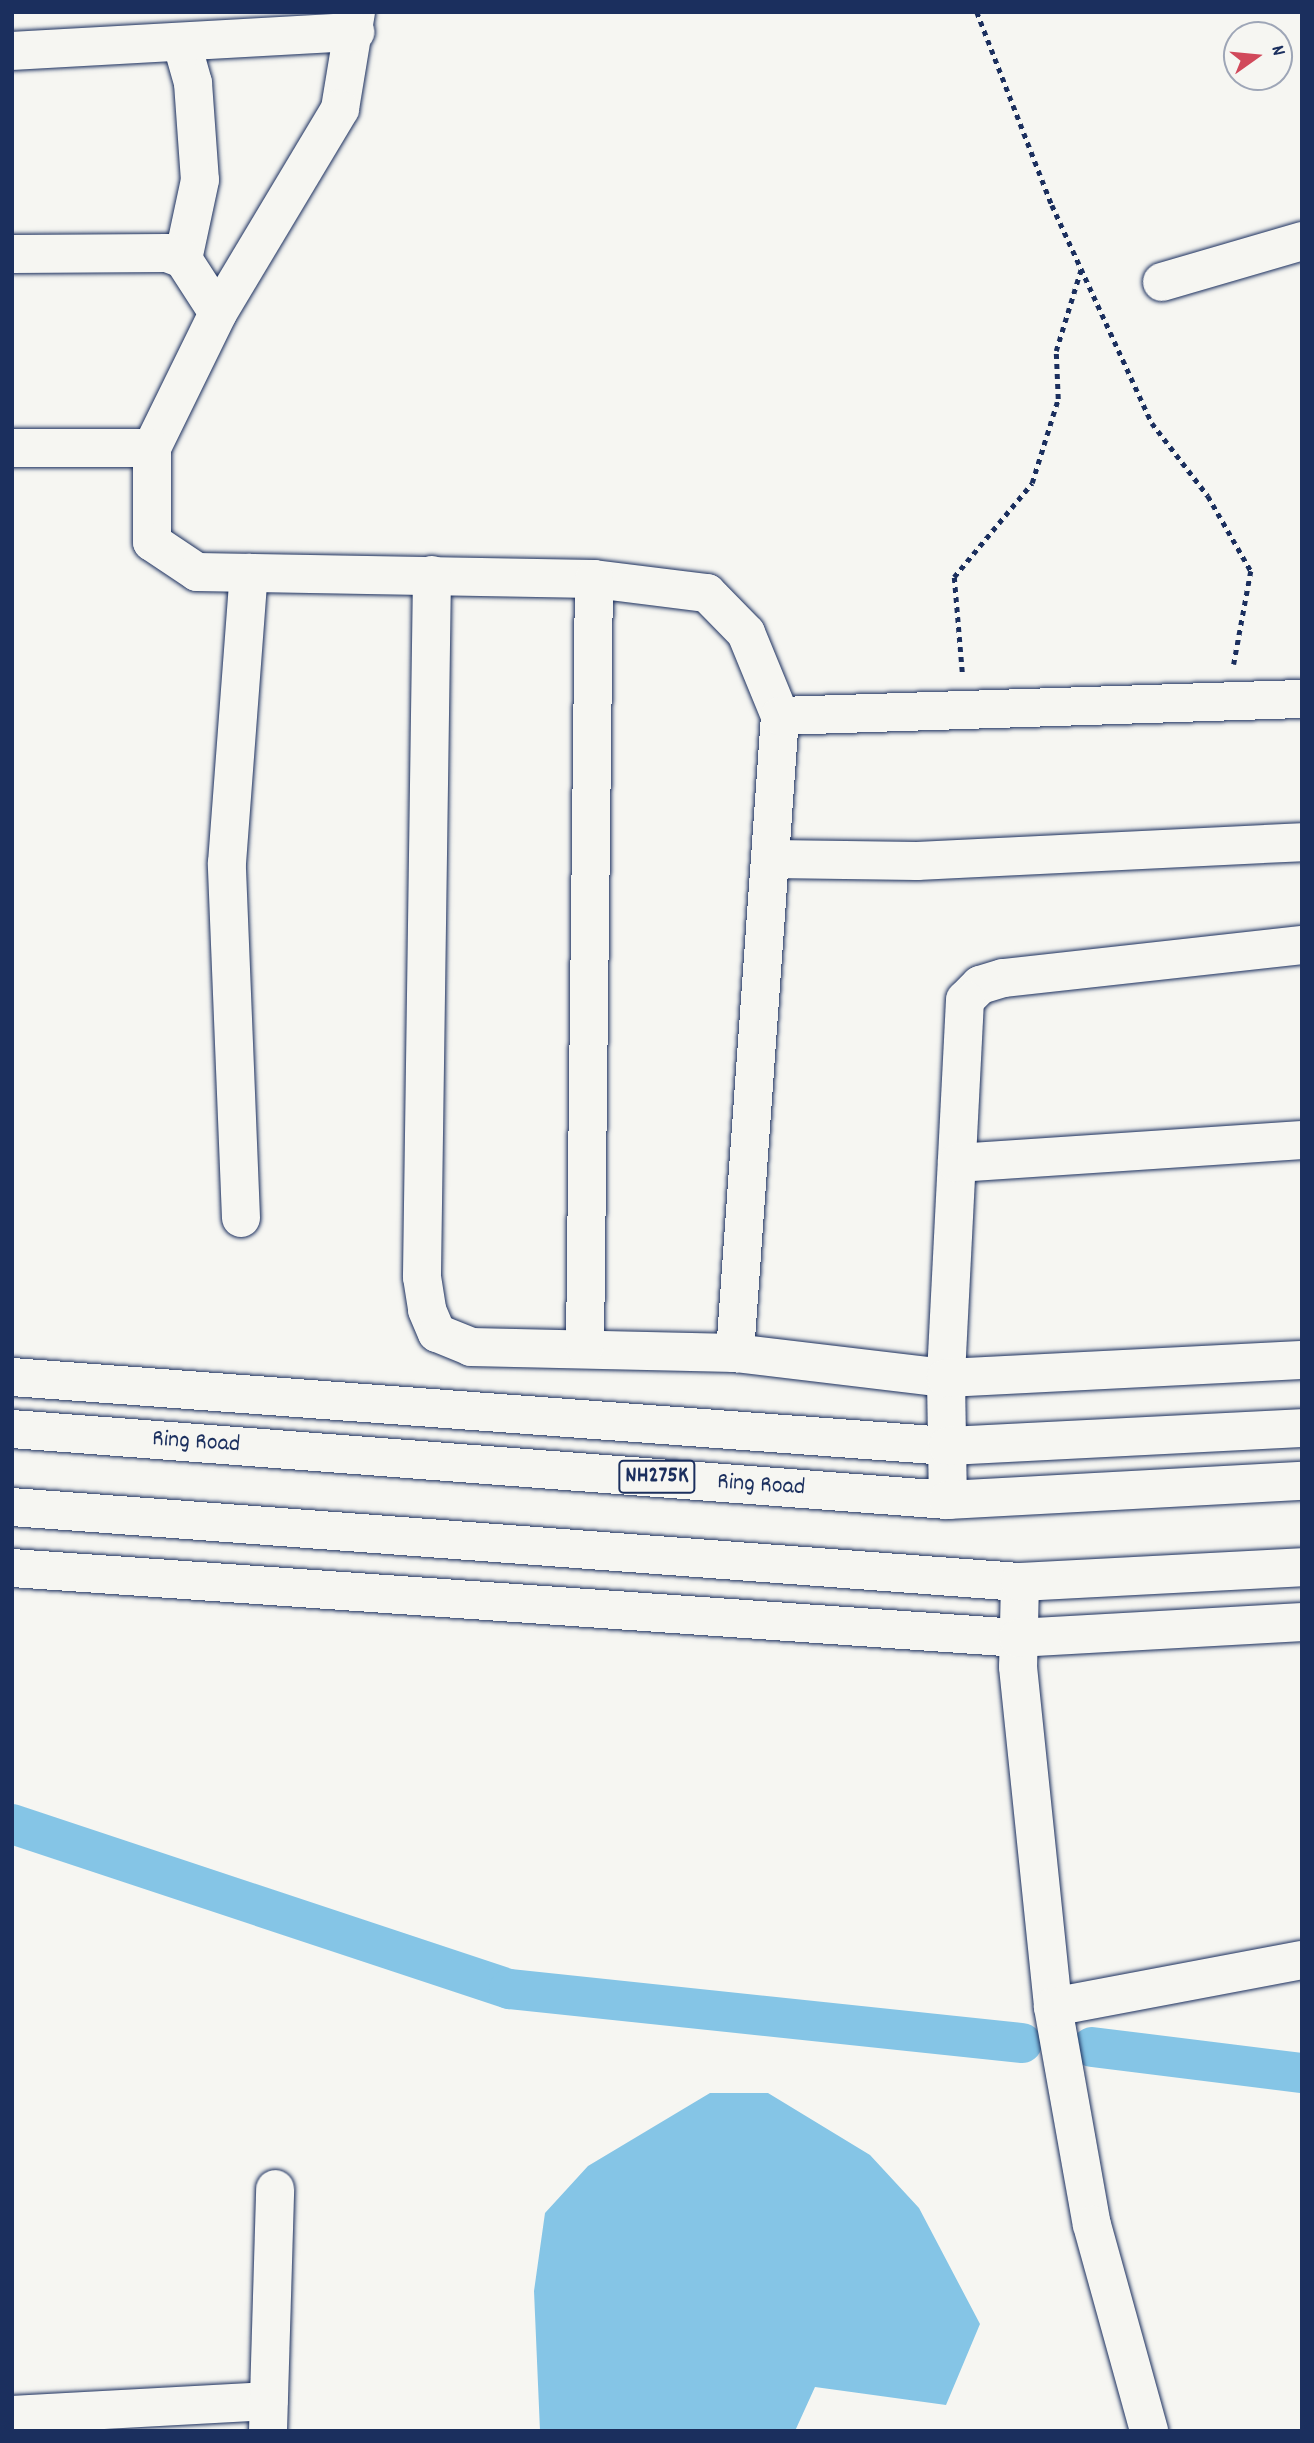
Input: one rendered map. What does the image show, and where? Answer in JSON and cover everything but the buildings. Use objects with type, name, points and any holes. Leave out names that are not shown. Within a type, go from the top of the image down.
[{"type":"main road","points":[[12,51],[182,44],[355,22],[340,109],[218,313],[152,448],[152,542],[197,572],[594,579],[707,593],[746,633],[780,716],[773,859],[749,1096],[734,1353]]},
{"type":"main road","points":[[182,44],[193,83],[200,180],[183,258],[218,313]]},
{"type":"main road","points":[[1162,282],[1302,240]]},
{"type":"main road","points":[[12,254],[183,258]]},
{"type":"main road","points":[[12,448],[152,448]]},
{"type":"main road","points":[[241,1219],[227,863],[249,573]]},
{"type":"main road","points":[[432,575],[422,1277],[426,1310],[437,1333],[471,1347],[585,1346],[734,1353],[946,1378],[1302,1360]]},
{"type":"main road","points":[[585,1346],[594,579]]},
{"type":"main road","points":[[780,716],[1302,699]]},
{"type":"main road","points":[[773,859],[917,861],[1302,842]]},
{"type":"main road","points":[[948,1500],[946,1378],[965,1000],[980,985],[1302,945]]},
{"type":"main road","points":[[957,1163],[1302,1140]]},
{"type":"main road","points":[[12,1377],[948,1446],[1302,1428]]},
{"type":"main road","name":"Ring Road","points":[[12,1429],[948,1500],[1302,1481]]},
{"type":"main road","points":[[12,1507],[1020,1582],[1302,1567]]},
{"type":"main road","points":[[12,1568],[1018,1638],[1302,1622]]},
{"type":"main road","points":[[1020,1582],[1018,1638],[1053,2007],[1092,2225],[1149,2431]]},
{"type":"main road","points":[[1053,2007],[1302,1960]]},
{"type":"main road","points":[[12,2415],[269,2416],[275,2189]]},
{"type":"path","points":[[977,12],[1081,268],[1152,423],[1208,496],[1251,571],[1235,662],[1216,701]]},
{"type":"path","points":[[962,709],[954,577],[1032,483],[1058,399],[1056,351],[1081,268]]},
{"type":"water","points":[[710,2093],[768,2093],[870,2155],[919,2208],[980,2324],[946,2405],[815,2387],[795,2431],[540,2431],[534,2291],[545,2213],[588,2166]]},
{"type":"waterway","points":[[12,1824],[509,1989],[1022,2043]]},
{"type":"waterway","points":[[1092,2047],[1302,2073]]}]
